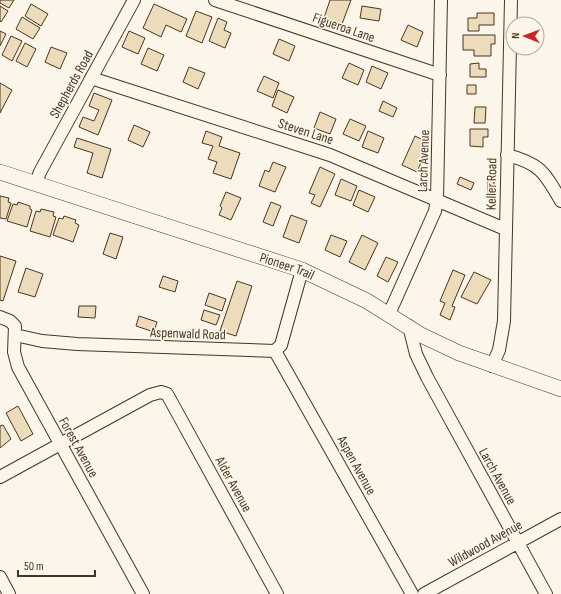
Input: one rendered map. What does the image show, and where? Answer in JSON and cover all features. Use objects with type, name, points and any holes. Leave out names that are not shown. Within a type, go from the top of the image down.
[{"type":"main road","name":"Pioneer Trail","points":[[0,172],[302,270],[348,291],[442,345],[492,366],[561,389]]},
{"type":"street","name":"Shepherds Road","points":[[36,183],[90,78],[134,0]]},
{"type":"street","name":"Figueroa Lane","points":[[215,0],[440,75]]},
{"type":"street","name":"Larch Avenue","points":[[390,314],[435,211],[438,199],[442,0]]},
{"type":"street","name":"Keller Road","points":[[492,366],[503,333],[511,0]]},
{"type":"street","name":"Steven Lane","points":[[90,78],[330,155],[438,199],[505,229]]},
{"type":"street","points":[[507,155],[521,158],[536,165],[548,178],[561,202]]},
{"type":"street","points":[[275,351],[281,345],[302,270]]},
{"type":"street","points":[[0,317],[13,324],[15,335]]},
{"type":"street","name":"Larch Avenue","points":[[409,326],[416,354],[427,377],[546,594]]},
{"type":"street","name":"Aspenwald Road","points":[[15,335],[42,342],[275,351]]},
{"type":"street","name":"Forest Avenue","points":[[15,335],[14,352],[18,368],[143,594]]},
{"type":"street","name":"Aspen Avenue","points":[[275,351],[412,594]]},
{"type":"street","name":"Alder Avenue","points":[[60,444],[150,395],[161,392],[166,394],[170,398],[277,594]]},
{"type":"street","points":[[0,477],[60,444]]},
{"type":"street","name":"Wildwood Avenue","points":[[424,594],[561,519]]},
{"type":"street","points":[[0,577],[9,594]]},
{"type":"building","points":[[0,0],[14,0],[9,8],[0,3]]},
{"type":"building","points":[[330,0],[351,0],[342,24],[324,18]]},
{"type":"building","points":[[31,4],[48,14],[41,26],[25,16]]},
{"type":"building","points":[[154,4],[187,19],[181,32],[166,25],[161,37],[143,28]]},
{"type":"building","points":[[0,6],[8,11],[1,22],[0,21]]},
{"type":"building","points":[[362,6],[381,9],[379,21],[360,18]]},
{"type":"building","points":[[196,11],[212,17],[202,43],[186,36]]},
{"type":"building","points":[[477,13],[494,13],[494,25],[479,25],[479,31],[468,31],[468,18],[477,18]]},
{"type":"building","points":[[22,17],[40,28],[33,39],[16,29]]},
{"type":"building","points":[[218,18],[227,22],[224,30],[231,33],[225,48],[209,41]]},
{"type":"building","points":[[408,25],[423,32],[417,47],[401,40]]},
{"type":"building","points":[[0,31],[6,34],[0,46]]},
{"type":"building","points":[[129,31],[145,38],[138,54],[122,47]]},
{"type":"building","points":[[463,35],[495,35],[495,44],[491,44],[491,56],[474,56],[474,50],[463,50]]},
{"type":"building","points":[[11,36],[22,41],[12,61],[2,55]]},
{"type":"building","points":[[279,39],[295,46],[289,61],[273,54]]},
{"type":"building","points":[[25,43],[36,49],[27,67],[16,61]]},
{"type":"building","points":[[51,47],[67,53],[60,69],[45,62]]},
{"type":"building","points":[[148,48],[164,55],[157,71],[141,64]]},
{"type":"building","points":[[349,63],[364,70],[358,85],[342,78]]},
{"type":"building","points":[[479,63],[479,69],[486,69],[486,77],[470,77],[470,64]]},
{"type":"building","points":[[372,66],[388,73],[381,89],[366,82]]},
{"type":"building","points":[[189,67],[205,73],[198,89],[183,82]]},
{"type":"building","points":[[264,76],[279,83],[273,98],[257,91]]},
{"type":"building","points":[[0,83],[12,90],[0,113]]},
{"type":"building","points":[[467,85],[476,85],[476,94],[467,94]]},
{"type":"building","points":[[278,90],[294,97],[287,113],[272,106]]},
{"type":"building","points":[[94,93],[112,100],[98,135],[79,127],[83,117],[94,121],[99,110],[89,106]]},
{"type":"building","points":[[383,101],[397,108],[393,117],[379,111]]},
{"type":"building","points":[[475,107],[486,107],[485,123],[474,123]]},
{"type":"building","points":[[320,112],[336,119],[330,134],[314,128]]},
{"type":"building","points":[[350,119],[366,126],[359,141],[343,134]]},
{"type":"building","points":[[134,125],[150,132],[143,147],[128,140]]},
{"type":"building","points":[[470,129],[488,129],[488,137],[483,137],[483,147],[470,146]]},
{"type":"building","points":[[206,131],[222,137],[219,146],[240,153],[231,179],[213,173],[217,162],[208,159],[213,146],[202,143]]},
{"type":"building","points":[[368,131],[384,138],[378,153],[362,147]]},
{"type":"building","points":[[415,136],[429,143],[417,172],[402,165]]},
{"type":"building","points":[[77,138],[111,149],[102,178],[87,173],[93,153],[74,147]]},
{"type":"building","points":[[273,162],[286,167],[275,192],[259,186],[265,170],[269,172]]},
{"type":"building","points":[[320,167],[335,174],[320,207],[311,203],[315,195],[309,193]]},
{"type":"building","points":[[460,177],[474,183],[471,190],[457,184]]},
{"type":"building","points":[[341,179],[357,186],[351,201],[335,195]]},
{"type":"building","points":[[488,179],[494,179],[494,195],[488,195]]},
{"type":"building","points":[[359,190],[375,197],[368,212],[353,205]]},
{"type":"building","points":[[226,192],[241,198],[231,220],[219,215],[222,208],[220,206]]},
{"type":"building","points":[[0,196],[9,198],[8,202],[11,203],[6,219],[0,218]]},
{"type":"building","points":[[18,202],[30,206],[30,209],[32,210],[27,227],[7,221],[13,204],[17,205]]},
{"type":"building","points":[[271,202],[281,206],[273,226],[263,222]]},
{"type":"building","points":[[41,209],[54,212],[53,216],[56,217],[50,237],[30,231],[36,211],[40,212]]},
{"type":"building","points":[[291,215],[307,221],[299,243],[283,237]]},
{"type":"building","points":[[64,216],[76,220],[75,223],[79,225],[73,242],[53,235],[59,218],[63,219]]},
{"type":"building","points":[[110,233],[123,237],[116,259],[103,254]]},
{"type":"building","points":[[331,235],[347,241],[340,257],[325,250]]},
{"type":"building","points":[[362,235],[378,243],[365,270],[349,262]]},
{"type":"building","points":[[0,256],[16,261],[3,301],[0,300]]},
{"type":"building","points":[[386,257],[398,262],[388,282],[377,276]]},
{"type":"building","points":[[26,268],[43,274],[35,297],[18,292]]},
{"type":"building","points":[[453,270],[465,275],[452,306],[455,307],[450,320],[440,315],[445,303],[440,301]]},
{"type":"building","points":[[474,272],[491,280],[477,304],[461,297]]},
{"type":"building","points":[[163,276],[178,281],[175,292],[159,287]]},
{"type":"building","points":[[237,281],[252,286],[236,336],[220,331]]},
{"type":"building","points":[[209,293],[226,299],[222,311],[205,305]]},
{"type":"building","points":[[79,306],[96,306],[95,318],[78,317]]},
{"type":"building","points":[[204,310],[220,315],[216,325],[201,320]]},
{"type":"building","points":[[139,316],[157,322],[154,332],[136,326]]},
{"type":"building","points":[[18,406],[33,434],[21,441],[6,413]]},
{"type":"building","points":[[3,425],[11,439],[0,448],[0,426]]}]
